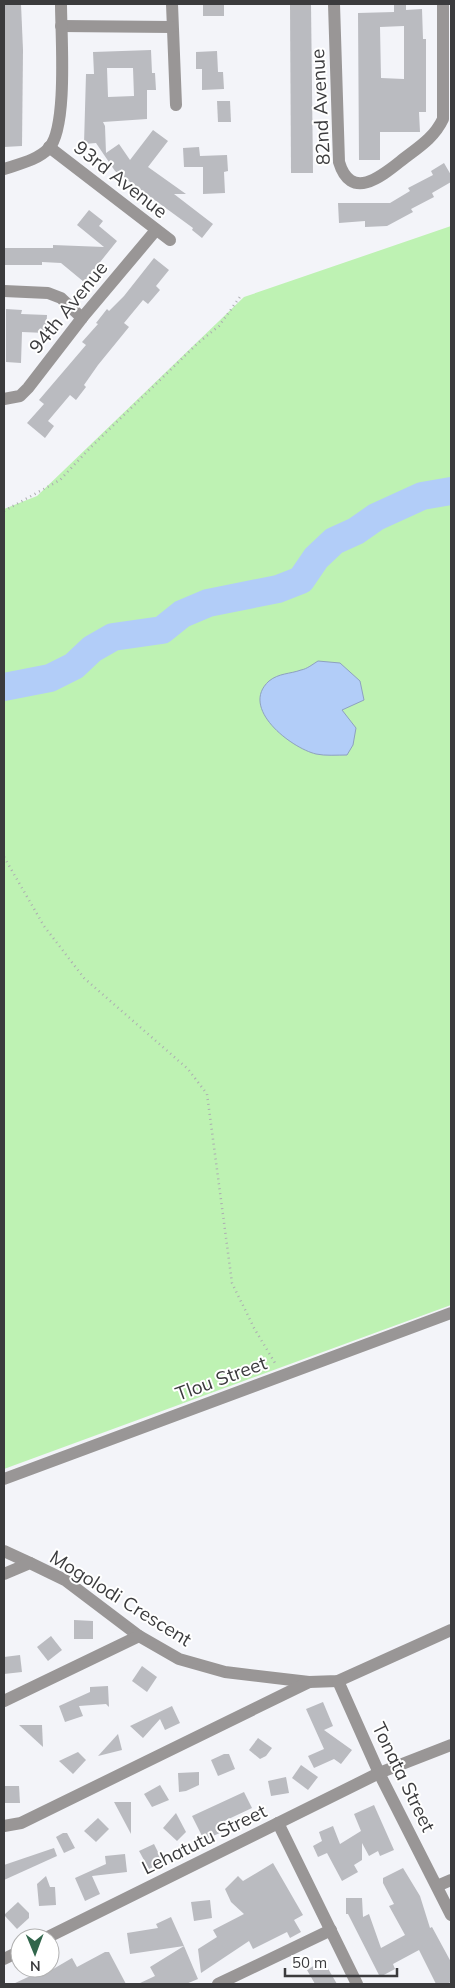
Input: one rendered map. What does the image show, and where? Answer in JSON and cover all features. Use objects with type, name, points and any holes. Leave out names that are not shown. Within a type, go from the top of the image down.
[{"type":"street","points":[[4,169],[38,156],[49,147],[57,133],[61,107],[61,4]]},
{"type":"street","points":[[172,4],[176,105]]},
{"type":"street","name":"82nd Avenue","points":[[334,4],[338,162],[342,173],[354,182],[363,184],[376,180],[436,133],[447,120],[442,4]]},
{"type":"street","points":[[61,26],[172,27]]},
{"type":"street","name":"93rd Avenue","points":[[49,147],[170,240]]},
{"type":"street","name":"94th Avenue","points":[[4,398],[20,396],[28,388],[82,318],[156,230]]},
{"type":"street","points":[[4,291],[48,293],[61,298],[82,318]]},
{"type":"street","name":"Tlou Street","points":[[4,1479],[451,1313]]},
{"type":"street","points":[[4,1551],[30,1563]]},
{"type":"street","name":"Mogolodi Crescent","points":[[4,1574],[30,1563],[65,1580],[139,1636],[179,1659],[225,1672],[309,1682],[338,1681]]},
{"type":"street","points":[[338,1681],[451,1630]]},
{"type":"street","points":[[4,1701],[139,1636]]},
{"type":"street","name":"Tonata Street","points":[[338,1681],[379,1773],[451,1915]]},
{"type":"street","name":"Mogolodi Crescent","points":[[4,1826],[21,1823],[309,1682]]},
{"type":"street","name":"Lehatutu Street","points":[[60,1931],[379,1773],[451,1745]]},
{"type":"street","points":[[278,1823],[357,1984]]},
{"type":"street","points":[[437,1886],[451,1880]]},
{"type":"street","points":[[218,1984],[331,1930]]},
{"type":"path","points":[[4,512],[60,480],[184,356],[219,326],[242,294]]},
{"type":"path","points":[[4,857],[44,926],[84,978],[188,1069],[207,1094],[232,1282],[254,1328],[283,1375]]},
{"type":"green space","points":[[451,226],[451,1305],[4,1469],[4,509],[37,496],[244,297]]},
{"type":"water","points":[[318,661],[340,663],[360,681],[364,700],[342,710],[356,728],[353,745],[347,755],[316,754],[294,744],[272,725],[264,714],[260,703],[261,692],[273,678],[305,669]]},
{"type":"building","points":[[4,4],[21,4],[23,50],[22,146],[4,147]]},
{"type":"building","points":[[203,4],[224,4],[224,16],[203,16]]},
{"type":"building","points":[[290,4],[311,4],[313,173],[291,173]]},
{"type":"building","points":[[394,4],[406,4],[406,10],[422,9],[423,39],[426,39],[426,112],[419,112],[420,132],[380,132],[380,160],[359,160],[358,13],[394,12]],"holes":[[[404,26],[404,79],[381,78],[380,27]]]},
{"type":"building","points":[[151,50],[152,73],[155,73],[156,90],[147,90],[147,119],[103,122],[105,126],[106,153],[119,144],[130,160],[153,130],[168,141],[148,167],[186,194],[174,194],[213,224],[202,238],[192,230],[193,228],[115,171],[96,143],[84,144],[86,74],[94,74],[93,52]],"holes":[[[107,68],[133,68],[134,96],[108,97]]]},
{"type":"building","points":[[217,51],[218,72],[223,72],[224,89],[202,90],[202,69],[196,69],[196,52]]},
{"type":"building","points":[[217,101],[230,101],[231,122],[218,122]]},
{"type":"building","points":[[199,147],[200,156],[227,155],[228,171],[224,172],[225,193],[203,194],[203,167],[184,167],[183,148]]},
{"type":"building","points":[[444,163],[451,175],[451,182],[432,193],[434,197],[411,209],[413,212],[387,226],[365,227],[365,221],[339,223],[338,203],[390,203],[410,191],[408,188],[433,175],[431,171]]},
{"type":"building","points":[[89,210],[103,221],[99,226],[117,241],[84,282],[61,263],[42,262],[42,265],[4,265],[4,248],[53,248],[53,245],[104,247],[77,225]]},
{"type":"building","points":[[154,258],[169,270],[156,286],[160,290],[148,304],[143,300],[124,323],[129,327],[98,365],[84,385],[86,387],[76,400],[70,395],[48,421],[54,426],[45,438],[27,423],[44,404],[39,400],[86,345],[82,342],[98,324],[96,323],[107,309],[109,311],[124,296]]},
{"type":"building","points":[[6,309],[22,310],[21,314],[47,315],[46,333],[22,332],[21,363],[6,362]]},
{"type":"building","points":[[74,1620],[93,1621],[93,1639],[74,1639]]},
{"type":"building","points":[[51,1636],[62,1650],[48,1661],[37,1647]]},
{"type":"building","points":[[20,1655],[22,1672],[4,1674],[4,1657]]},
{"type":"building","points":[[142,1666],[157,1677],[147,1692],[132,1681]]},
{"type":"building","points":[[108,1686],[109,1707],[106,1704],[79,1706],[83,1716],[65,1722],[59,1706],[90,1692],[90,1687]]},
{"type":"building","points":[[323,1702],[333,1726],[324,1730],[352,1750],[341,1764],[334,1759],[314,1768],[308,1756],[324,1749],[306,1709]]},
{"type":"building","points":[[172,1706],[180,1723],[165,1730],[160,1719],[143,1738],[130,1726]]},
{"type":"building","points":[[19,1725],[42,1725],[43,1747]]},
{"type":"building","points":[[118,1734],[122,1750],[98,1756]]},
{"type":"building","points":[[258,1738],[272,1748],[266,1756],[260,1759],[249,1750]]},
{"type":"building","points":[[78,1752],[86,1760],[73,1774],[59,1761]]},
{"type":"building","points":[[224,1754],[229,1754],[235,1769],[218,1776],[211,1760]]},
{"type":"building","points":[[301,1765],[318,1777],[308,1790],[292,1778]]},
{"type":"building","points":[[199,1772],[199,1785],[179,1792],[178,1773]]},
{"type":"building","points":[[286,1777],[289,1793],[271,1796],[268,1781]]},
{"type":"building","points":[[160,1785],[169,1800],[152,1807],[144,1794]]},
{"type":"building","points":[[4,1786],[19,1786],[20,1803],[4,1803]]},
{"type":"building","points":[[244,1792],[252,1808],[218,1824],[222,1832],[204,1840],[192,1816]]},
{"type":"building","points":[[114,1802],[131,1802],[131,1834]]},
{"type":"building","points":[[374,1805],[394,1850],[380,1856],[378,1851],[369,1856],[362,1843],[362,1860],[354,1865],[358,1872],[342,1881],[327,1853],[318,1857],[313,1846],[322,1841],[319,1832],[333,1826],[340,1844],[361,1831],[354,1814]]},
{"type":"building","points":[[176,1813],[186,1832],[177,1841],[163,1828]]},
{"type":"building","points":[[98,1818],[109,1829],[96,1842],[84,1831]]},
{"type":"building","points":[[67,1833],[75,1848],[64,1853],[56,1837]]},
{"type":"building","points":[[154,1844],[163,1862],[149,1869],[139,1851]]},
{"type":"building","points":[[54,1848],[57,1856],[4,1880],[4,1865]]},
{"type":"building","points":[[125,1854],[127,1872],[92,1876],[100,1894],[85,1901],[75,1878],[106,1864],[105,1856]]},
{"type":"building","points":[[273,1863],[303,1915],[294,1920],[301,1932],[290,1938],[287,1932],[253,1949],[249,1941],[201,1973],[198,1949],[217,1937],[213,1930],[244,1914],[231,1902],[225,1889],[238,1876],[243,1881]]},
{"type":"building","points":[[403,1868],[420,1896],[430,1928],[432,1927],[451,1962],[451,1982],[446,1984],[436,1984],[419,1950],[393,1964],[395,1969],[380,1977],[348,1914],[346,1914],[346,1898],[362,1898],[363,1917],[369,1914],[381,1948],[405,1935],[389,1906],[394,1904],[383,1883],[383,1878]]},
{"type":"building","points":[[46,1876],[50,1887],[55,1887],[56,1905],[39,1906],[37,1884]]},
{"type":"building","points":[[210,1900],[212,1918],[194,1921],[191,1902]]},
{"type":"building","points":[[18,1902],[29,1913],[29,1918],[16,1928],[4,1915]]},
{"type":"building","points":[[171,1917],[184,1946],[130,1954],[127,1933],[158,1928],[156,1924]]},
{"type":"building","points":[[184,1946],[198,1979],[186,1984],[138,1984],[155,1976],[150,1967]]},
{"type":"building","points":[[105,1952],[109,1952],[126,1984],[13,1984],[26,1978],[60,1978],[60,1965],[72,1958],[77,1967]]},
{"type":"building","points":[[323,1960],[337,1984],[315,1984],[307,1970]]},
{"type":"waterway","points":[[4,687],[50,678],[74,666],[92,649],[113,637],[162,630],[182,614],[208,603],[278,589],[301,580],[316,558],[334,541],[356,531],[376,517],[422,496],[451,491]]}]
